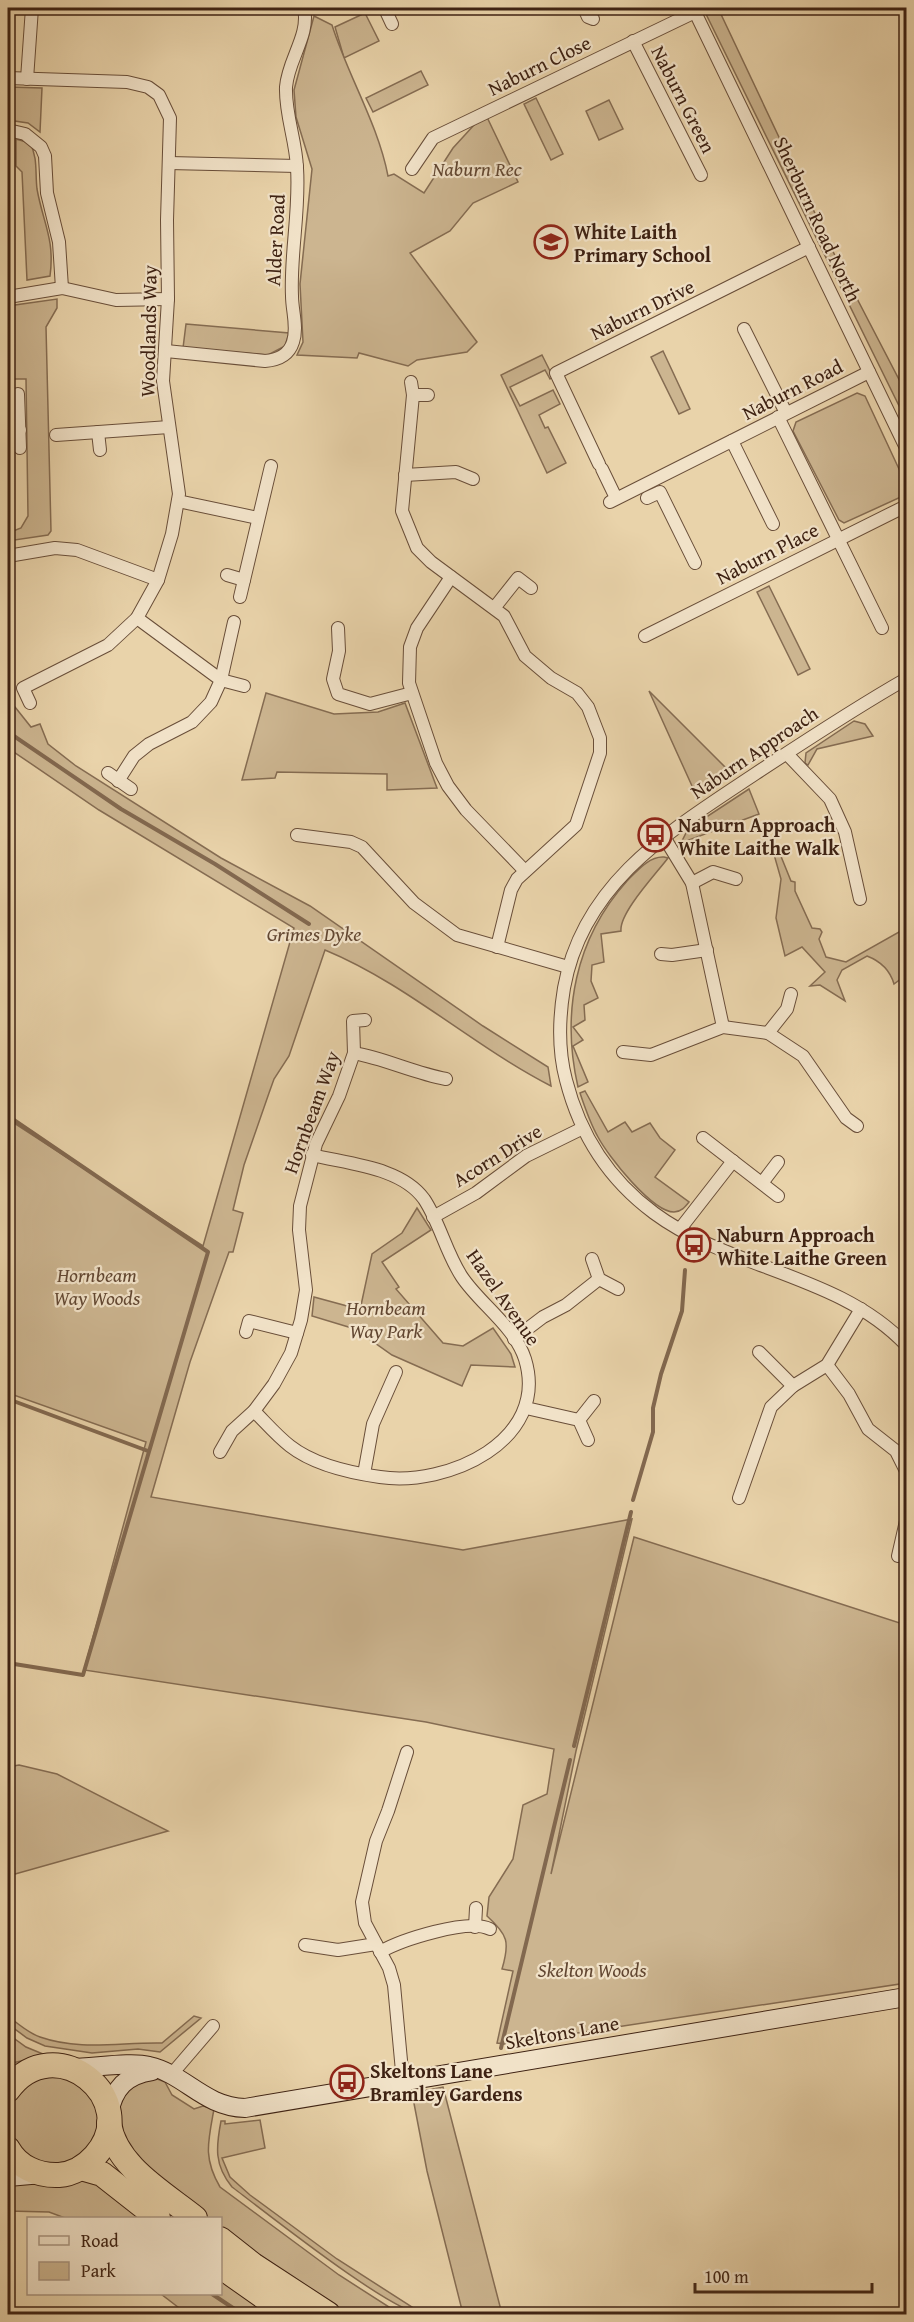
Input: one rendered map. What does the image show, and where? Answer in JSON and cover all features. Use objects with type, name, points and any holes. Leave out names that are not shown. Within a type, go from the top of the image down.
[{"type":"highway","points":[[8,2090],[16,2073],[48,2065],[70,2067],[92,2081],[103,2096],[111,2138],[124,2158],[194,2217]]},
{"type":"highway","points":[[8,2149],[19,2163],[44,2174],[59,2175],[81,2168],[99,2152],[105,2140],[109,2118]]},
{"type":"highway","points":[[81,2168],[102,2174],[157,2217]]},
{"type":"highway","points":[[222,2241],[253,2265],[328,2314]]},
{"type":"highway","points":[[222,2267],[288,2314]]},
{"type":"street","points":[[27,78],[32,8]]},
{"type":"street","name":"Alder Road","points":[[166,351],[265,361],[276,360],[287,353],[295,331],[291,295],[298,205],[297,166],[286,115],[286,84],[305,25],[304,8]]},
{"type":"street","points":[[387,8],[385,9],[392,24]]},
{"type":"street","points":[[584,8],[588,17],[593,19]]},
{"type":"street","name":"Naburn Close","points":[[412,169],[433,138],[694,10]]},
{"type":"street","name":"Sherburn Road North","points":[[694,10],[906,448]]},
{"type":"street","name":"Naburn Green","points":[[633,41],[701,175]]},
{"type":"street","name":"Woodlands Way","points":[[8,78],[127,82],[148,87],[165,102],[170,118],[168,299],[163,381],[177,475],[178,501],[172,534],[158,580],[137,618],[108,645],[18,691],[30,704]]},
{"type":"street","points":[[8,130],[25,134],[38,143],[45,156],[47,193],[59,242],[62,288]]},
{"type":"street","points":[[169,163],[297,166]]},
{"type":"street","name":"Naburn Drive","points":[[613,500],[556,373],[809,247]]},
{"type":"street","points":[[8,297],[62,288],[116,300],[168,299]]},
{"type":"street","points":[[744,329],[882,628]]},
{"type":"street","name":"Naburn Road","points":[[613,500],[869,372]]},
{"type":"street","points":[[428,395],[412,389],[402,511],[417,548],[451,577],[495,607],[509,624],[525,656],[544,673],[577,693],[588,707],[600,738],[600,753],[592,798],[570,832],[525,871],[511,890],[496,947]]},
{"type":"street","points":[[18,394],[14,430],[20,448]]},
{"type":"street","points":[[56,435],[169,427]]},
{"type":"street","points":[[98,432],[100,450]]},
{"type":"street","name":"Naburn Road","points":[[732,441],[773,524]]},
{"type":"street","points":[[240,597],[271,466]]},
{"type":"street","points":[[405,475],[456,472],[473,479]]},
{"type":"street","points":[[647,498],[660,492],[695,563]]},
{"type":"street","points":[[178,501],[258,518]]},
{"type":"street","name":"Naburn Place","points":[[645,636],[839,538],[906,507]]},
{"type":"street","points":[[8,556],[55,548],[77,550],[158,580]]},
{"type":"street","points":[[227,575],[244,580]]},
{"type":"street","points":[[451,577],[417,628],[411,646],[409,683],[436,763],[448,786],[466,810],[525,871]]},
{"type":"street","points":[[495,607],[518,578],[531,588]]},
{"type":"street","points":[[137,618],[221,680],[244,686]]},
{"type":"street","points":[[131,789],[113,777],[149,744],[192,722],[211,702],[221,680],[234,622]]},
{"type":"street","points":[[338,628],[339,651],[333,679],[338,694],[370,704],[412,693]]},
{"type":"street","name":"Naburn Approach","points":[[904,1337],[836,1296],[680,1229],[656,1215],[628,1192],[597,1155],[583,1128],[570,1094],[561,1055],[561,1008],[568,967],[576,941],[599,901],[630,865],[664,837],[787,754],[906,679]]},
{"type":"street","points":[[787,754],[830,799],[845,832],[860,899]]},
{"type":"street","points":[[297,835],[351,842],[362,847],[434,920],[457,934],[568,967]]},
{"type":"street","points":[[664,837],[692,883],[723,1027]]},
{"type":"street","points":[[692,883],[713,872],[736,879]]},
{"type":"street","points":[[661,954],[672,955],[707,950]]},
{"type":"street","points":[[768,1033],[787,1010],[791,994]]},
{"type":"street","name":"Hornbeam Way","points":[[220,1452],[232,1431],[254,1411],[283,1368],[297,1333],[305,1306],[306,1290],[299,1218],[312,1155],[339,1096],[354,1053],[353,1021],[365,1020]]},
{"type":"street","points":[[623,1052],[651,1055],[723,1027],[768,1033],[803,1056],[846,1118],[857,1126]]},
{"type":"street","points":[[354,1053],[380,1058],[418,1074],[446,1080]]},
{"type":"street","name":"Acorn Drive","points":[[433,1217],[476,1193],[526,1156],[583,1128]]},
{"type":"street","points":[[703,1138],[778,1196]]},
{"type":"street","name":"Hazel Avenue","points":[[312,1155],[404,1181],[424,1200],[456,1268],[469,1288],[522,1350],[530,1380],[526,1408]]},
{"type":"street","points":[[680,1229],[733,1161]]},
{"type":"street","points":[[762,1183],[778,1162]]},
{"type":"street","points":[[592,1259],[599,1280],[618,1289]]},
{"type":"street","points":[[514,1339],[599,1280]]},
{"type":"street","points":[[739,1498],[771,1407],[793,1386],[827,1365],[861,1309]]},
{"type":"street","points":[[246,1332],[249,1321],[297,1333]]},
{"type":"street","points":[[759,1352],[793,1386]]},
{"type":"street","points":[[827,1365],[849,1394],[868,1429],[896,1451],[906,1471]]},
{"type":"street","points":[[364,1474],[373,1424],[396,1372]]},
{"type":"street","points":[[579,1420],[594,1401]]},
{"type":"street","points":[[254,1411],[292,1448],[327,1464],[364,1474],[402,1478],[463,1466],[499,1443],[526,1408],[579,1420]]},
{"type":"street","points":[[579,1420],[588,1440]]},
{"type":"street","points":[[898,1556],[906,1521]]},
{"type":"street","points":[[403,2082],[397,2036],[398,2004],[389,1968],[365,1923],[362,1902],[366,1877],[407,1752]]},
{"type":"street","points":[[475,1927],[476,1908]]},
{"type":"street","points":[[305,1945],[338,1950],[378,1948],[399,1941],[475,1927],[490,1929]]},
{"type":"street","name":"Skeltons Lane","points":[[70,2067],[105,2068],[135,2064],[167,2072],[205,2097],[236,2108],[254,2107],[906,1997]]},
{"type":"street","points":[[109,2118],[115,2093],[124,2082],[137,2074],[167,2072],[213,2026]]},
{"type":"street","points":[[8,2177],[44,2174]]},
{"type":"green space","points":[[703,8],[718,8],[838,262],[906,393],[906,420]]},
{"type":"green space","points":[[365,13],[379,41],[344,58],[335,27]]},
{"type":"green space","name":"Naburn Rec","points":[[314,16],[332,25],[370,119],[388,176],[394,174],[424,193],[453,148],[485,113],[518,182],[473,203],[450,231],[410,253],[477,342],[467,352],[417,360],[408,366],[359,353],[357,358],[297,355],[303,342],[300,284],[312,169],[296,117],[294,90]]},
{"type":"green space","points":[[421,71],[428,85],[373,112],[366,98]]},
{"type":"green space","points":[[8,87],[42,88],[40,132],[28,123],[8,120]]},
{"type":"green space","points":[[536,98],[563,154],[551,160],[524,104]]},
{"type":"green space","points":[[609,100],[623,129],[599,140],[586,111]]},
{"type":"green space","points":[[16,139],[30,143],[33,149],[39,201],[48,231],[51,252],[50,276],[27,280],[22,172],[16,166]]},
{"type":"green space","points":[[57,299],[57,308],[46,327],[51,531],[48,535],[8,541],[8,533],[21,528],[28,516],[26,379],[10,379],[8,306]]},
{"type":"green space","points":[[186,324],[289,333],[285,346],[268,355],[183,348]]},
{"type":"green space","points":[[663,351],[690,409],[679,414],[651,357]]},
{"type":"green space","points":[[542,355],[553,377],[550,379],[545,370],[510,387],[520,406],[553,390],[560,404],[539,415],[545,428],[548,427],[566,463],[547,473],[501,375]]},
{"type":"green space","points":[[857,393],[865,396],[906,484],[903,496],[844,523],[839,520],[793,431],[796,422]]},
{"type":"green space","points":[[769,586],[810,669],[798,675],[757,592]]},
{"type":"green space","points":[[649,691],[732,774],[697,797]]},
{"type":"green space","points":[[266,693],[334,714],[378,712],[405,703],[437,788],[387,790],[387,774],[277,772],[275,778],[242,780]]},
{"type":"green space","points":[[15,707],[31,727],[40,724],[48,744],[76,766],[221,858],[310,906],[483,1026],[548,1067],[551,1086],[494,1053],[384,980],[325,950],[289,1056],[274,1079],[244,1165],[233,1210],[243,1213],[233,1252],[229,1252],[190,1362],[151,1497],[463,1550],[632,1519],[576,1751],[551,1874],[634,1537],[906,1625],[906,1983],[505,2044],[497,2043],[513,1971],[502,1969],[506,1945],[503,1934],[487,1916],[489,1897],[513,1859],[523,1805],[547,1794],[554,1749],[426,1722],[84,1670],[146,1442],[8,1393],[8,1119],[203,1246],[294,928],[99,810],[8,748],[8,708]]},
{"type":"green space","points":[[854,721],[865,724],[873,736],[817,749],[808,765],[805,763],[806,753]]},
{"type":"green space","points":[[749,789],[759,814],[681,843],[688,829]]},
{"type":"green space","points":[[778,849],[791,881],[795,882],[795,891],[812,928],[820,929],[822,932],[819,939],[826,957],[846,962],[906,928],[906,965],[900,968],[902,978],[894,984],[884,967],[867,956],[842,970],[837,980],[845,1001],[820,985],[810,986],[825,972],[802,947],[785,956],[776,918],[781,879],[773,851]]},
{"type":"green space","points":[[668,858],[626,914],[621,931],[601,934],[604,962],[592,965],[591,981],[598,998],[584,1005],[585,1020],[573,1027],[583,1040],[573,1046],[588,1082],[578,1087],[571,1032],[572,1005],[584,952],[609,903],[627,881],[648,862]]},
{"type":"green space","points":[[585,1091],[608,1132],[625,1122],[632,1132],[650,1123],[660,1138],[675,1150],[655,1177],[689,1202],[683,1209],[674,1212],[665,1210],[631,1182],[603,1146],[580,1093]]},
{"type":"green space","name":"Hornbeam Way Park","points":[[417,1208],[431,1230],[382,1262],[399,1287],[396,1289],[443,1343],[463,1346],[493,1328],[511,1354],[515,1367],[471,1365],[462,1386],[392,1355],[355,1329],[312,1316],[314,1297],[347,1306],[351,1310],[352,1308],[360,1310],[372,1254],[402,1233]]},
{"type":"green space","points":[[19,1765],[57,1774],[168,1831],[8,1876],[8,1767]]},
{"type":"green space","points":[[8,2016],[40,2037],[85,2045],[162,2043],[194,2016],[201,2018],[160,2052],[138,2049],[92,2053],[45,2046],[27,2038],[8,2024]]},
{"type":"green space","points":[[8,2034],[26,2047],[43,2054],[43,2056],[8,2064]]},
{"type":"green space","points":[[46,2073],[86,2084],[102,2122],[82,2158],[45,2166],[14,2145],[9,2133],[8,2114],[13,2096]]},
{"type":"green space","points":[[155,2078],[165,2082],[172,2095],[194,2109],[203,2106],[214,2109],[208,2150],[211,2167],[220,2187],[339,2275],[400,2314],[338,2314],[222,2232],[222,2217],[203,2217],[131,2154],[117,2131],[121,2089]]},
{"type":"green space","points":[[443,2087],[502,2314],[463,2314],[427,2171],[412,2093]]},
{"type":"green space","points":[[260,2120],[265,2148],[222,2158],[230,2177],[250,2195],[337,2259],[423,2314],[408,2310],[385,2298],[298,2238],[232,2187],[219,2163],[218,2139],[221,2121],[225,2121],[225,2124]]},
{"type":"green space","points":[[89,2177],[147,2217],[62,2217],[49,2212],[8,2211],[8,2180]]},
{"type":"green space","points":[[222,2276],[277,2314],[187,2314],[162,2295],[222,2295]]},
{"type":"waterway","name":"Grimes Dyke","points":[[8,732],[121,809],[215,864],[309,924]]},
{"type":"waterway","points":[[8,1116],[208,1252],[83,1675],[8,1663]]},
{"type":"waterway","points":[[633,1500],[653,1432],[653,1408],[661,1374],[682,1311],[685,1270]]},
{"type":"waterway","points":[[8,1399],[148,1451]]},
{"type":"waterway","points":[[574,1746],[631,1512]]},
{"type":"waterway","points":[[501,2048],[570,1760]]},
{"type":"waterway","points":[[214,2295],[242,2314]]},
{"type":"place","name":"White Laith Primary School","points":[[551,242]]},
{"type":"place","name":"Naburn Approach White Laithe Walk","points":[[655,835]]},
{"type":"place","name":"Naburn Approach White Laithe Green","points":[[694,1245]]},
{"type":"place","name":"Skeltons Lane Bramley Gardens","points":[[347,2082]]},
{"type":"park label","name":"Hornbeam Way Woods","points":[[97,1286]]},
{"type":"park label","name":"Skelton Woods","points":[[592,1969]]}]
